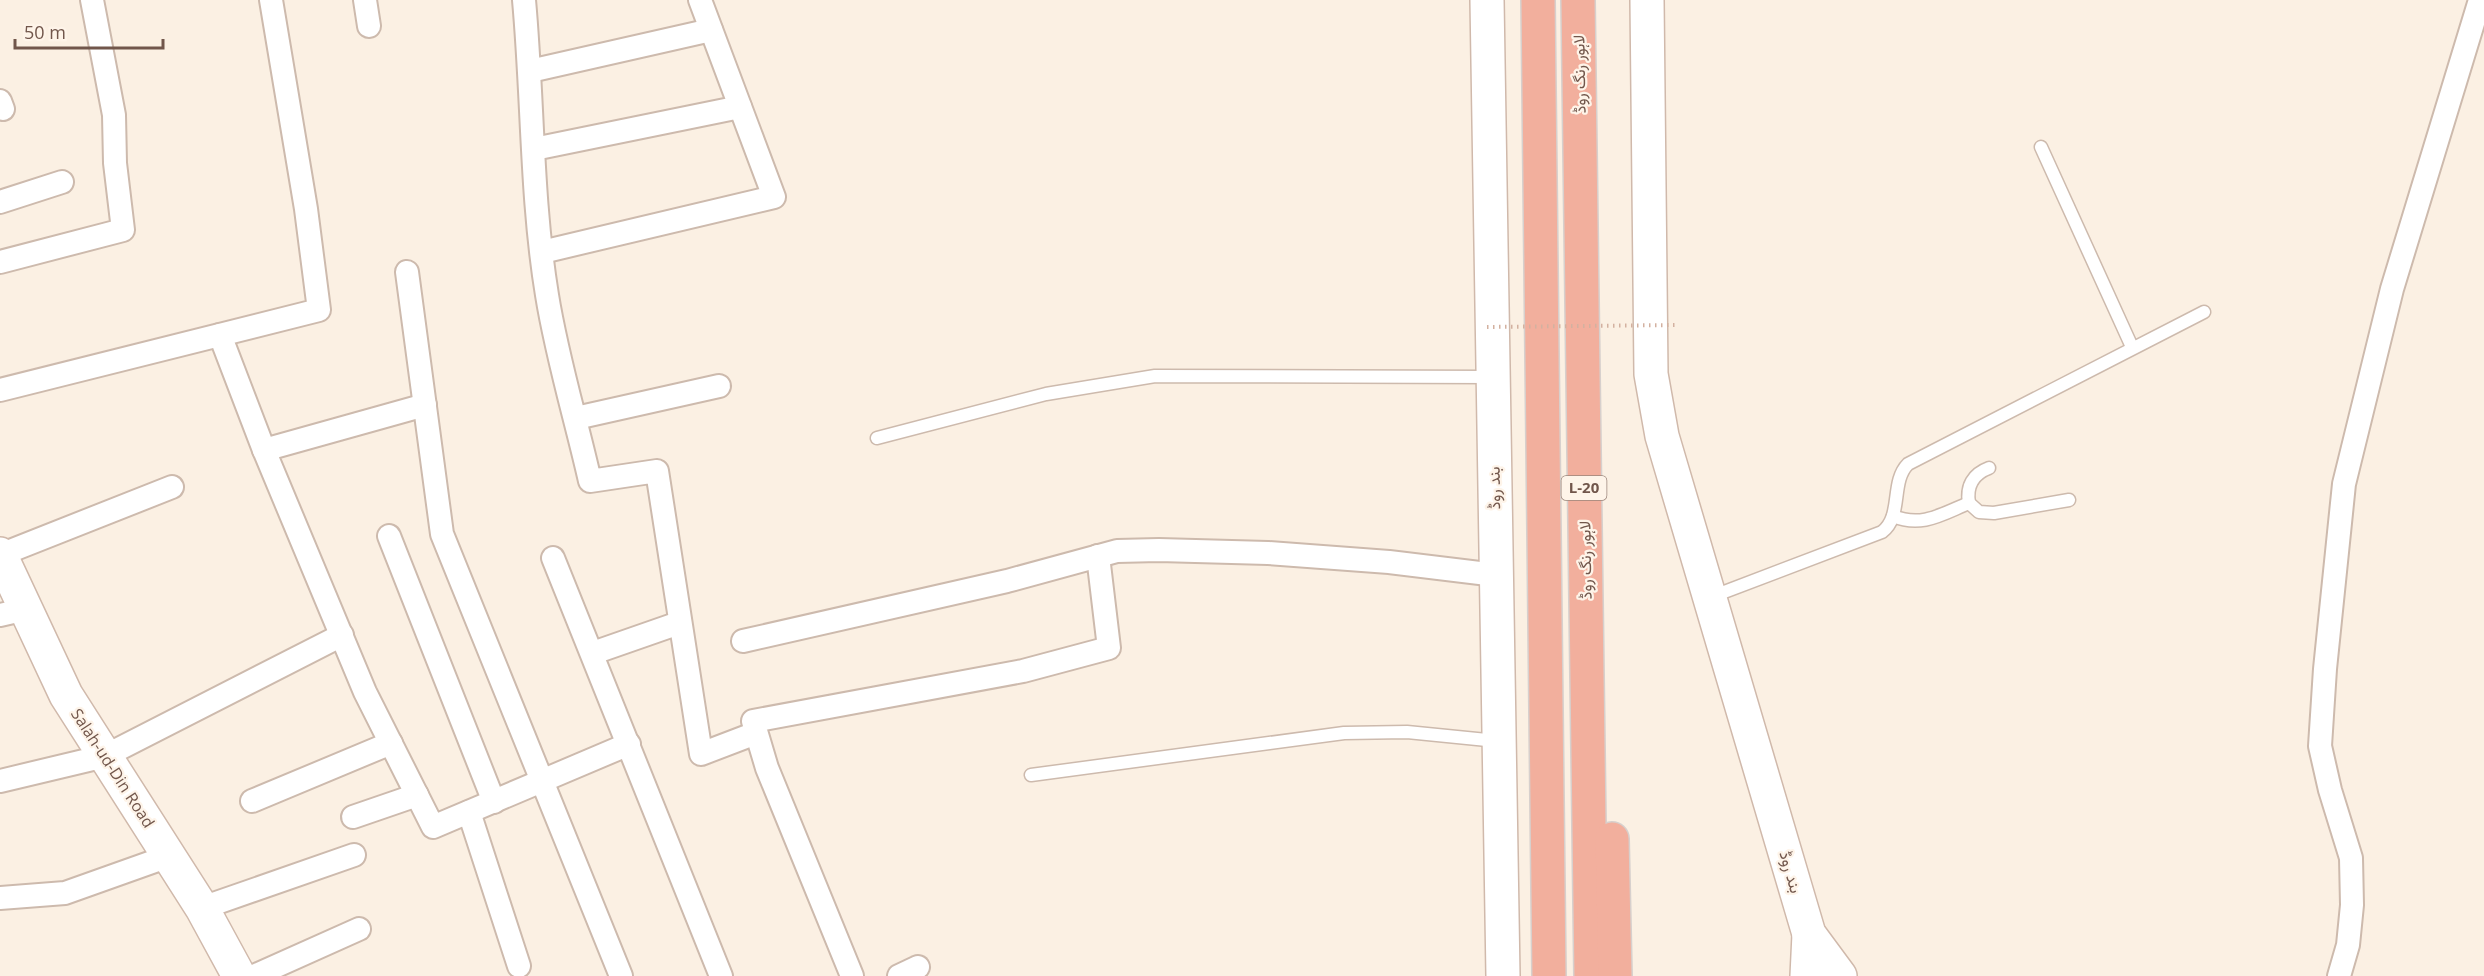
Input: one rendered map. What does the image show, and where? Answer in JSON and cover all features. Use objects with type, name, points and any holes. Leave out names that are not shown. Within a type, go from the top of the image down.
[{"type":"highway","name":"L-20","points":[[1538,0],[1549,976]]},
{"type":"highway","name":"لاہور رنگ روڈ","points":[[1578,0],[1591,976]]},
{"type":"highway","points":[[1584,458],[1605,597],[1615,976]]},
{"type":"main road","name":"بند روڈ","points":[[1487,0],[1503,976]]},
{"type":"main road","name":"بند روڈ","points":[[1647,0],[1651,374],[1662,436],[1809,934]]},
{"type":"main road","name":"Salah-ud-Din Road","points":[[0,554],[13,612],[202,908],[239,976]]},
{"type":"main road","points":[[1807,976],[1809,934]]},
{"type":"main road","points":[[1809,934],[1840,976]]},
{"type":"street","points":[[0,262],[123,230],[115,163],[114,116],[92,0]]},
{"type":"street","points":[[0,390],[319,310],[306,209],[271,0]]},
{"type":"street","points":[[365,0],[369,26]]},
{"type":"street","points":[[524,0],[546,294],[562,374],[576,418],[590,481],[657,471],[700,753],[756,733]]},
{"type":"street","points":[[542,252],[774,197],[700,0]]},
{"type":"street","points":[[2339,976],[2348,945],[2351,915],[2350,858],[2320,746],[2325,669],[2344,484],[2392,289],[2480,0]]},
{"type":"street","points":[[530,71],[711,30]]},
{"type":"street","points":[[534,149],[740,107]]},
{"type":"street","points":[[0,202],[62,182]]},
{"type":"street","points":[[407,272],[442,534],[621,976]]},
{"type":"street","points":[[220,335],[264,450],[365,692],[434,827],[629,744]]},
{"type":"street","points":[[576,418],[719,386]]},
{"type":"street","points":[[264,450],[425,405]]},
{"type":"street","points":[[0,554],[172,487]]},
{"type":"street","points":[[389,537],[494,802]]},
{"type":"street","points":[[744,641],[1007,581],[1117,551],[1268,553],[1389,562],[1496,575]]},
{"type":"street","points":[[852,976],[767,768],[753,722],[1023,671],[1109,648],[1098,556]]},
{"type":"street","points":[[553,558],[721,976]]},
{"type":"street","points":[[593,653],[679,623]]},
{"type":"street","points":[[0,781],[105,756],[342,635]]},
{"type":"street","points":[[252,801],[391,742]]},
{"type":"street","points":[[354,817],[417,795]]},
{"type":"street","points":[[469,812],[519,966]]},
{"type":"street","points":[[202,908],[354,855]]},
{"type":"street","points":[[0,898],[65,893],[105,881],[169,856]]},
{"type":"street","points":[[254,976],[359,929]]},
{"type":"lane","points":[[2041,147],[2132,347]]},
{"type":"lane","points":[[1710,597],[1882,532],[1889,526],[1893,516],[1901,476],[1908,464],[2204,312]]},
{"type":"lane","points":[[877,438],[1046,394],[1155,376],[1492,377]]},
{"type":"lane","points":[[1989,468],[1978,472],[1968,491],[1970,503],[1979,512],[1994,513],[2069,500]]},
{"type":"lane","points":[[1893,516],[1906,522],[1928,520],[1970,503]]},
{"type":"lane","points":[[1031,774],[1344,733],[1407,732],[1498,741]]},
{"type":"path","points":[[1487,327],[1677,325]]}]
